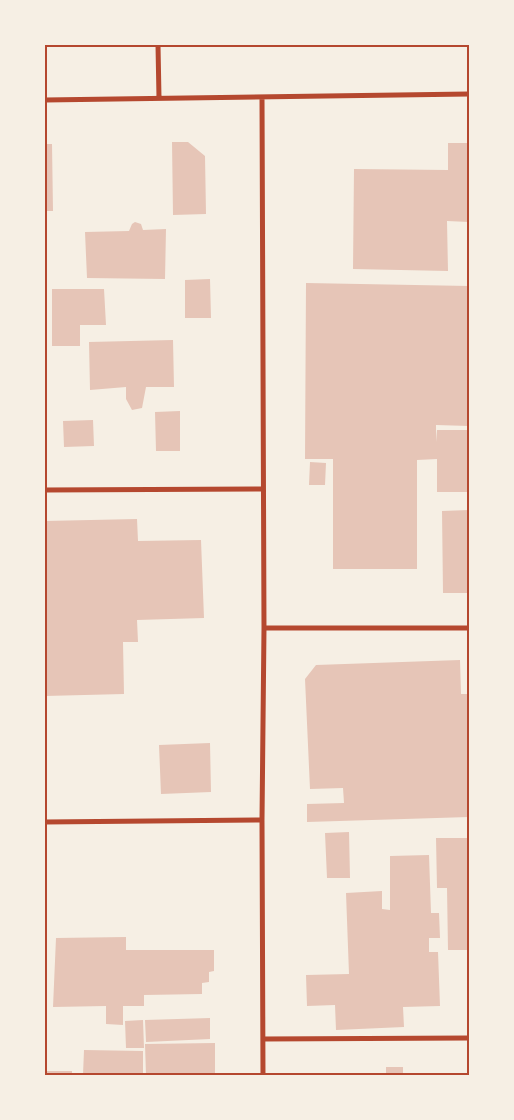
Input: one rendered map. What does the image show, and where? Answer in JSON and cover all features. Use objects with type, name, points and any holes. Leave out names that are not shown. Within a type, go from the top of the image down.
[{"type":"street","points":[[158,45],[159,98]]},
{"type":"street","points":[[45,100],[469,94]]},
{"type":"street","points":[[262,97],[263,1075]]},
{"type":"street","points":[[45,490],[262,489]]},
{"type":"street","points":[[264,628],[469,628]]},
{"type":"street","points":[[45,822],[262,820]]},
{"type":"street","points":[[263,1039],[469,1038]]},
{"type":"building","points":[[172,142],[188,142],[205,156],[206,214],[173,215]]},
{"type":"building","points":[[448,143],[469,143],[469,222],[447,221],[448,271],[353,269],[354,169],[448,170]]},
{"type":"building","points":[[45,144],[52,144],[53,211],[45,211]]},
{"type":"building","points":[[135,222],[141,224],[143,230],[166,229],[165,279],[87,278],[85,232],[129,231]]},
{"type":"building","points":[[210,279],[211,318],[185,318],[185,280]]},
{"type":"building","points":[[306,283],[469,286],[469,426],[436,425],[436,442],[437,430],[469,430],[469,492],[437,492],[437,459],[417,460],[417,569],[333,569],[333,459],[305,459]]},
{"type":"building","points":[[52,289],[104,289],[106,325],[80,325],[80,346],[52,346]]},
{"type":"building","points":[[173,340],[174,387],[146,387],[142,408],[132,410],[126,399],[126,387],[90,390],[89,342]]},
{"type":"building","points":[[180,411],[180,451],[156,451],[155,412]]},
{"type":"building","points":[[93,420],[94,446],[64,447],[63,421]]},
{"type":"building","points":[[310,462],[326,463],[325,485],[309,485]]},
{"type":"building","points":[[469,510],[469,593],[443,593],[442,511]]},
{"type":"building","points":[[137,519],[138,541],[201,540],[204,618],[137,620],[138,642],[123,642],[124,694],[45,696],[45,521]]},
{"type":"building","points":[[460,660],[461,694],[469,694],[469,817],[307,822],[307,804],[344,803],[343,788],[310,789],[305,679],[316,665]]},
{"type":"building","points":[[210,743],[211,792],[161,794],[159,745]]},
{"type":"building","points":[[349,832],[350,878],[327,878],[325,833]]},
{"type":"building","points":[[436,838],[469,838],[469,950],[448,950],[447,888],[437,888]]},
{"type":"building","points":[[429,855],[431,913],[439,913],[440,938],[429,938],[429,952],[438,952],[440,1006],[403,1007],[404,1027],[336,1030],[335,1005],[307,1006],[306,975],[349,974],[346,893],[382,891],[382,909],[390,910],[390,856]]},
{"type":"building","points":[[126,937],[126,950],[214,950],[214,971],[209,972],[209,982],[202,983],[202,994],[144,995],[144,1006],[123,1006],[123,1025],[106,1024],[106,1006],[53,1007],[56,938]]},
{"type":"building","points":[[210,1018],[210,1039],[146,1042],[145,1020]]},
{"type":"building","points":[[143,1020],[144,1048],[126,1048],[125,1021]]},
{"type":"building","points":[[215,1043],[215,1075],[146,1075],[145,1044]]},
{"type":"building","points":[[84,1050],[143,1051],[143,1075],[83,1075]]},
{"type":"building","points":[[386,1067],[403,1067],[403,1075],[386,1075]]},
{"type":"building","points":[[45,1071],[72,1071],[72,1075],[45,1075]]}]
